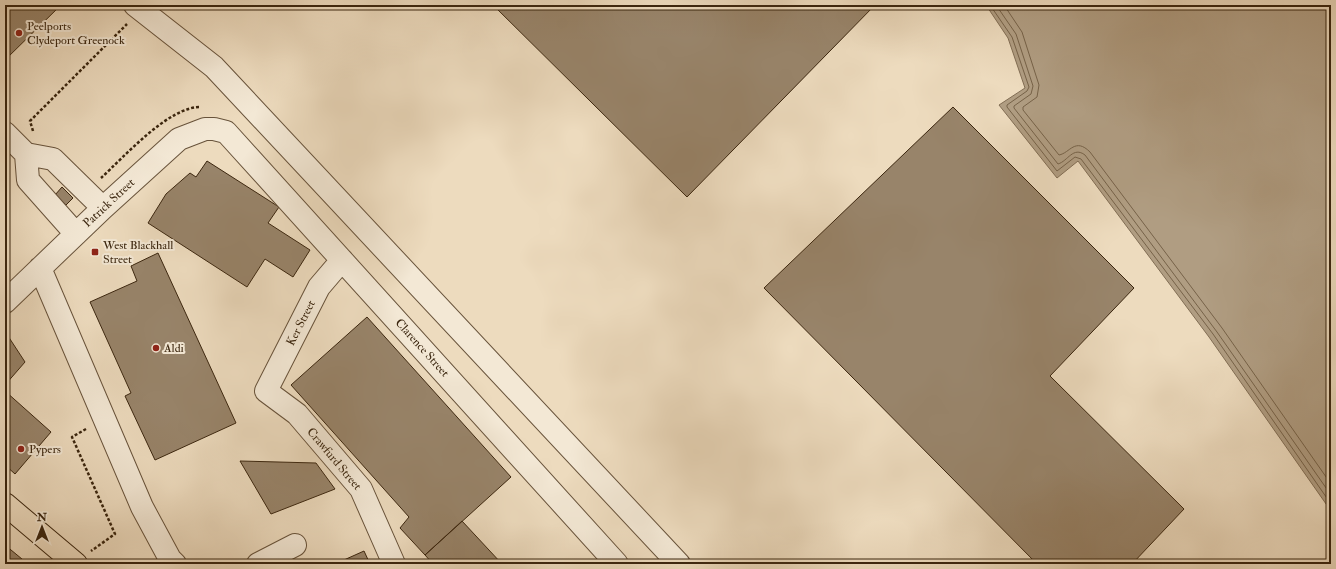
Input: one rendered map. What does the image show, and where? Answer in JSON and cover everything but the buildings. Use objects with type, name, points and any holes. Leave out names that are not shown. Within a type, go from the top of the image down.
[{"type":"main road","points":[[5,504],[81,560]]},
{"type":"street","points":[[138,7],[214,67],[679,564]]},
{"type":"street","name":"Patrick Street","points":[[5,302],[102,208],[179,139],[205,129],[214,129],[226,132]]},
{"type":"street","points":[[5,132],[33,155],[53,159],[102,208]]},
{"type":"street","name":"Clarence Street","points":[[226,132],[617,564]]},
{"type":"street","points":[[33,155],[28,180],[76,234]]},
{"type":"street","name":"Ker Street","points":[[266,391],[319,287],[342,260]]},
{"type":"street","points":[[40,268],[142,507],[170,559],[175,564]]},
{"type":"street","name":"Crawfurd Street","points":[[266,391],[297,414],[361,489],[394,564]]},
{"type":"street","points":[[258,564],[294,545]]},
{"type":"path","points":[[33,155],[30,121],[138,7]]},
{"type":"path","points":[[81,560],[114,534],[72,437],[104,419]]},
{"type":"water","points":[[986,5],[1331,5],[1331,511],[1209,337],[1078,161],[1057,178],[999,105],[1025,88],[1008,38]]},
{"type":"place","name":"Peelports Clydeport Greenock","points":[[19,33]]},
{"type":"place","name":"West Blackhall Street","points":[[95,252]]},
{"type":"place","name":"Aldi","points":[[156,348]]},
{"type":"place","name":"Pypers","points":[[21,449]]}]
